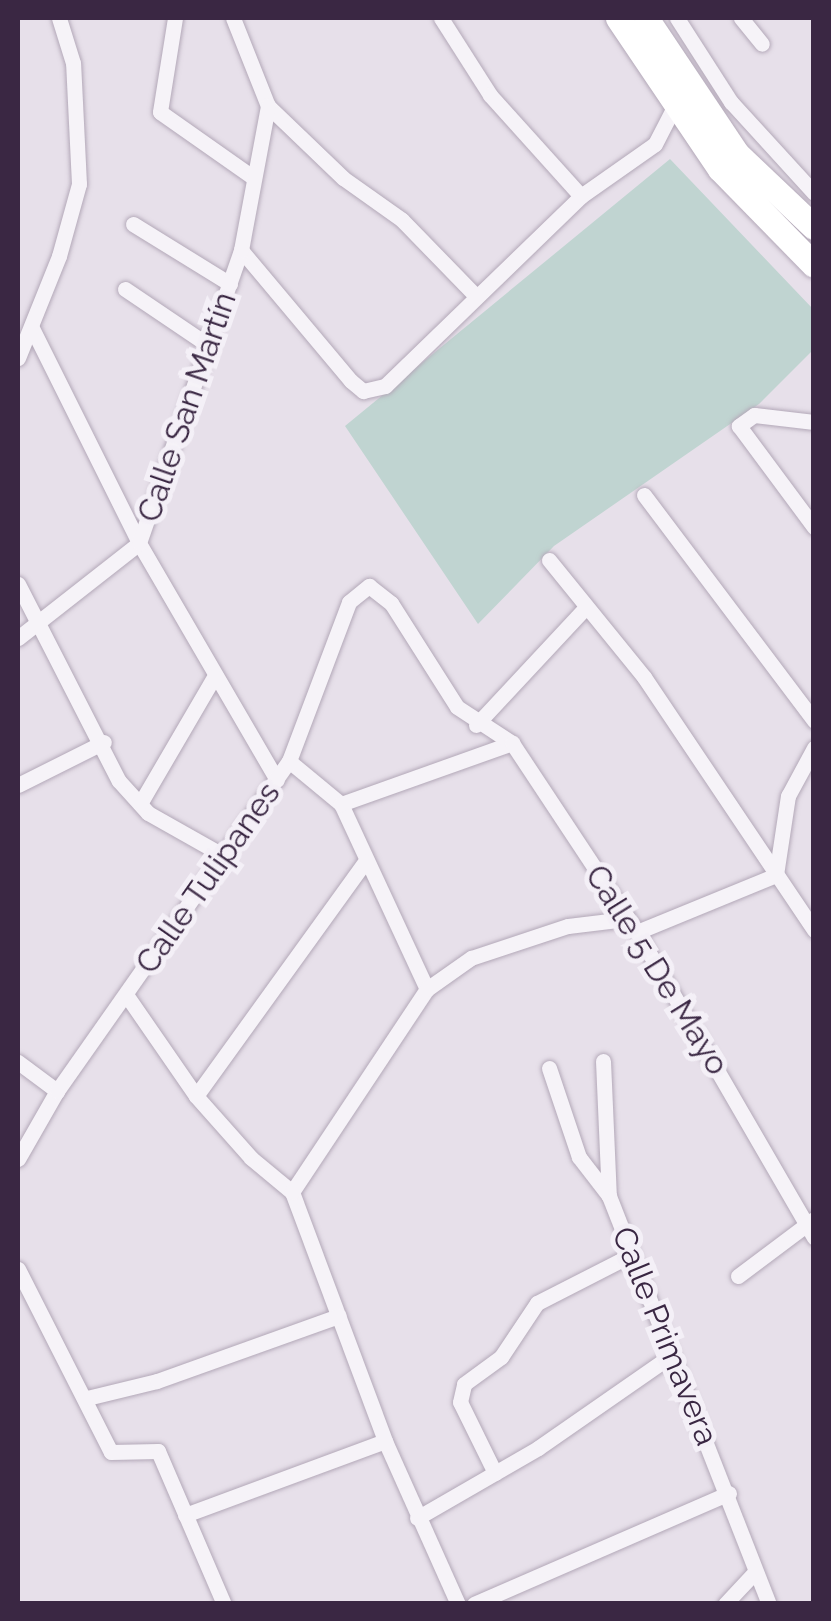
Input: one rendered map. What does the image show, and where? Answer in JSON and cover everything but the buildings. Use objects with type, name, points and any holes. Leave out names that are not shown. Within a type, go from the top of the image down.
[{"type":"main road","points":[[618,18],[674,107],[758,212],[814,266]]},
{"type":"main road","points":[[646,18],[737,154],[814,227]]},
{"type":"street","points":[[18,358],[32,328],[79,184],[73,63],[59,18]]},
{"type":"street","points":[[174,18],[160,112],[254,178]]},
{"type":"street","points":[[233,18],[268,106],[343,178],[402,220],[476,296]]},
{"type":"street","points":[[441,18],[490,94],[580,196]]},
{"type":"street","points":[[677,18],[731,102],[814,193]]},
{"type":"street","points":[[741,18],[762,44]]},
{"type":"street","name":"Calle San Martín","points":[[18,638],[139,543],[242,250],[268,106]]},
{"type":"street","points":[[242,250],[363,392],[385,386],[580,196],[656,144],[674,107]]},
{"type":"street","points":[[134,224],[230,284]]},
{"type":"street","points":[[124,289],[208,346]]},
{"type":"street","points":[[32,328],[139,543],[277,780]]},
{"type":"street","points":[[814,422],[754,415],[739,426],[814,527]]},
{"type":"street","points":[[644,495],[814,722]]},
{"type":"street","points":[[549,560],[644,678],[814,930]]},
{"type":"street","points":[[18,584],[104,742],[119,781],[148,813],[226,857]]},
{"type":"street","name":"Calle Tulipanes","points":[[18,1159],[57,1090],[277,780],[288,761],[349,602],[369,586],[383,592],[457,707],[476,725]]},
{"type":"street","points":[[512,742],[476,725],[586,608]]},
{"type":"street","points":[[141,802],[214,677]]},
{"type":"street","points":[[18,785],[104,742]]},
{"type":"street","points":[[341,804],[512,742]]},
{"type":"street","name":"Calle 5 De Mayo","points":[[512,742],[632,925],[812,1226]]},
{"type":"street","points":[[776,875],[788,796],[814,748]]},
{"type":"street","points":[[288,761],[341,804],[364,862],[427,989]]},
{"type":"street","points":[[196,1096],[364,862]]},
{"type":"street","points":[[292,1192],[427,989],[472,958],[568,926],[632,925],[776,875]]},
{"type":"street","points":[[127,996],[196,1096],[292,1192],[386,1441],[458,1604]]},
{"type":"street","name":"Calle Primavera","points":[[604,1061],[610,1196],[629,1256],[729,1493],[768,1604]]},
{"type":"street","points":[[18,1062],[57,1090]]},
{"type":"street","points":[[548,1068],[579,1157],[610,1196]]},
{"type":"street","points":[[738,1276],[812,1226]]},
{"type":"street","points":[[495,1473],[459,1392],[501,1357],[537,1304],[629,1256]]},
{"type":"street","points":[[18,1274],[115,1456],[158,1452],[224,1604]]},
{"type":"street","points":[[86,1398],[156,1381],[339,1316]]},
{"type":"street","points":[[418,1518],[495,1473],[672,1356]]},
{"type":"street","points":[[186,1515],[386,1441]]},
{"type":"street","points":[[474,1604],[729,1493]]},
{"type":"street","points":[[724,1604],[754,1573]]},
{"type":"shaded area","points":[[670,159],[813,309],[813,350],[759,404],[554,546],[478,624],[345,426]]}]
